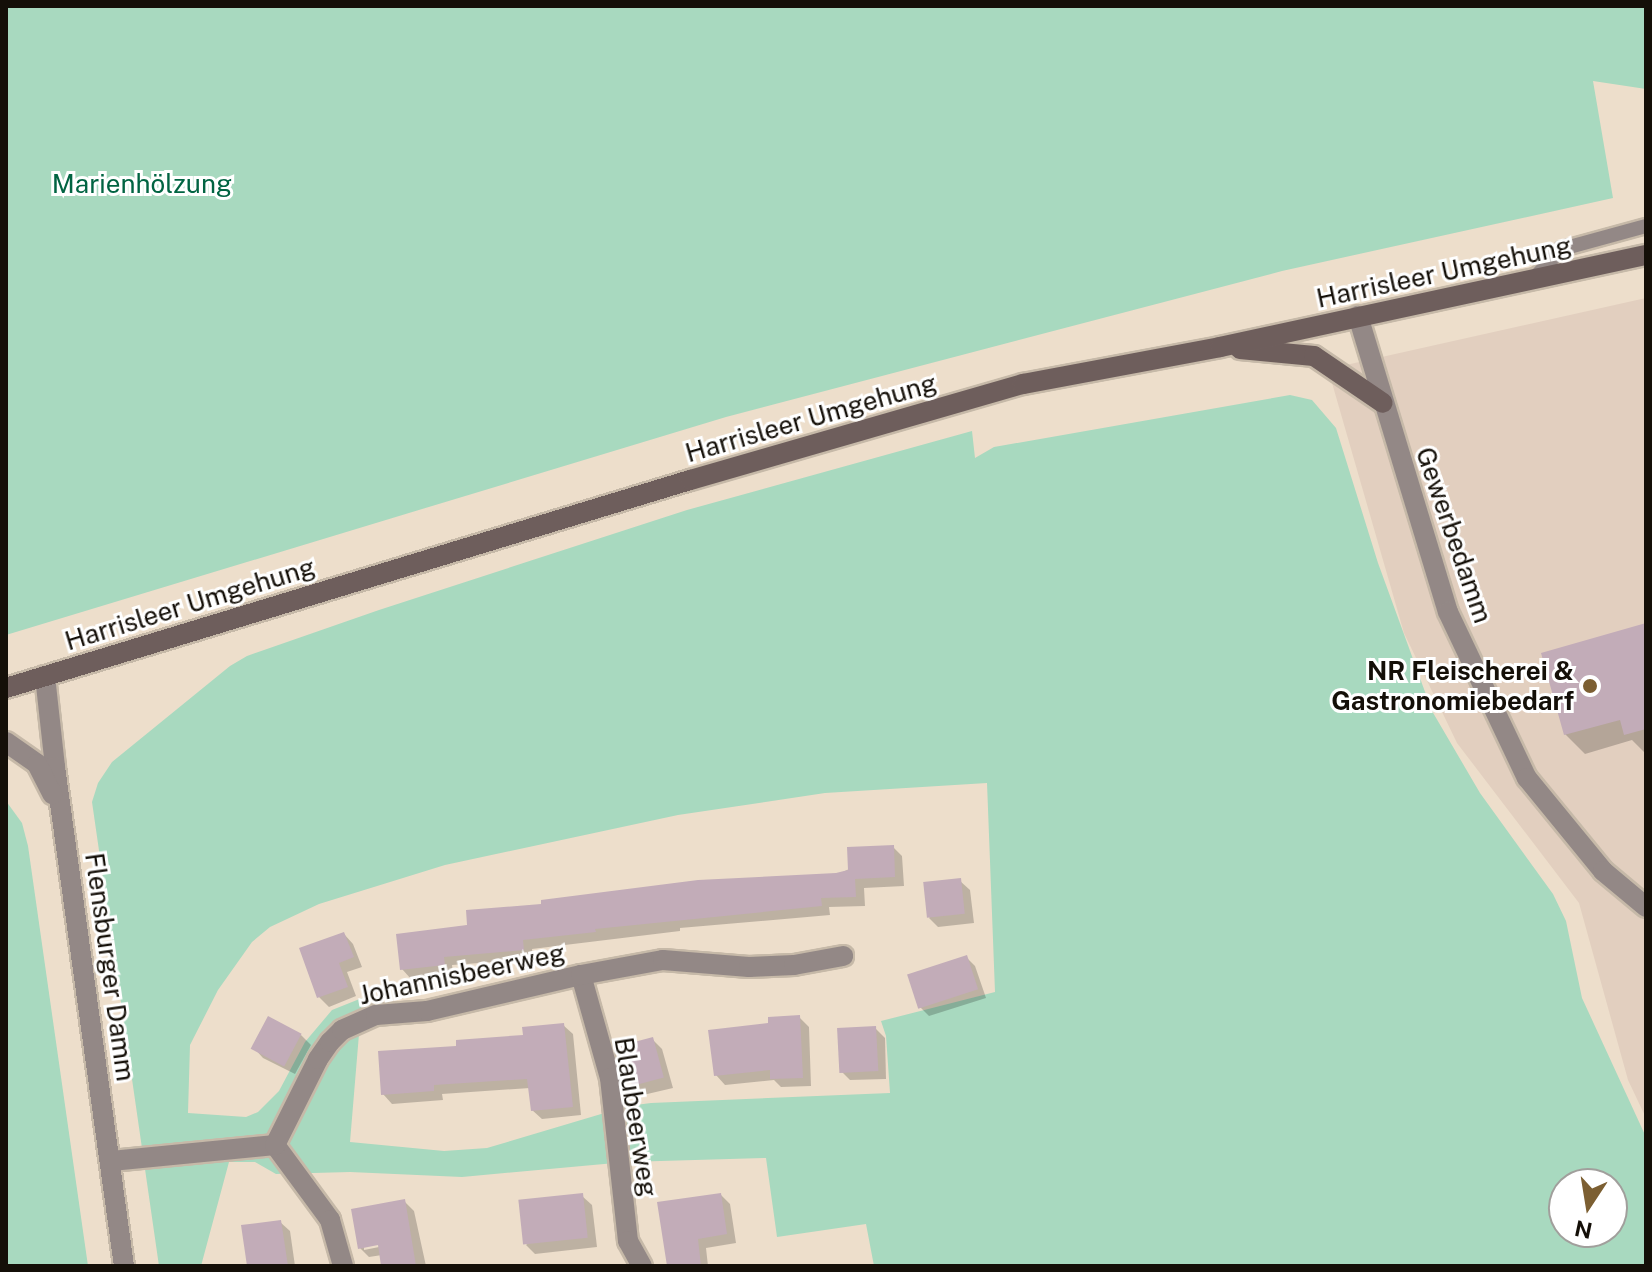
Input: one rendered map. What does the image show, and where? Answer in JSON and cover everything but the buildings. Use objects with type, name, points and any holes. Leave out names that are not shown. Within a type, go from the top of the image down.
[{"type":"main road","name":"Harrisleer Umgehung","points":[[6,688],[690,480],[1007,388],[1220,347],[1646,255]]},
{"type":"main road","points":[[1220,347],[1314,356],[1383,403]]},
{"type":"street","name":"Gewerbedamm","points":[[1358,316],[1448,612],[1527,778],[1603,871],[1646,907]]},
{"type":"street","name":"Flensburger Damm","points":[[45,676],[124,1266]]},
{"type":"street","points":[[6,742],[21,750],[42,771],[62,815]]},
{"type":"street","name":"Johannisbeerweg","points":[[275,1145],[318,1059],[342,1030],[376,1015],[442,1008],[581,975],[663,960],[749,967],[794,965],[843,956]]},
{"type":"street","name":"Blaubeerweg","points":[[581,975],[610,1078],[628,1241],[642,1266]]},
{"type":"street","points":[[111,1161],[275,1145],[330,1220],[343,1266]]},
{"type":"lane","points":[[1533,279],[1562,249],[1646,226]]},
{"type":"shaded area","points":[[1646,298],[1646,1118],[1628,1080],[1579,903],[1457,743],[1404,633],[1328,369]]},
{"type":"green space","name":"Marienhölzung","points":[[6,6],[1646,6],[1646,89],[1593,81],[1613,198],[1282,271],[726,417],[6,635]]},
{"type":"green space","points":[[1290,395],[1312,400],[1336,428],[1378,563],[1432,711],[1480,793],[1553,894],[1566,921],[1582,998],[1646,1137],[1646,1266],[874,1266],[866,1224],[777,1237],[766,1158],[626,1162],[462,1177],[350,1172],[276,1174],[255,1162],[229,1162],[201,1266],[159,1266],[92,802],[98,783],[112,762],[230,666],[247,656],[687,510],[972,431],[975,458],[994,447]],"holes":[[[987,783],[995,992],[881,1021],[886,1036],[890,1093],[651,1103],[628,1106],[487,1148],[444,1151],[350,1142],[362,998],[332,1010],[305,1042],[279,1091],[258,1112],[246,1117],[188,1113],[190,1045],[218,990],[252,942],[270,927],[319,904],[445,865],[678,815],[825,793]]]},
{"type":"green space","points":[[6,801],[22,823],[28,846],[88,1266],[6,1266]]},
{"type":"place","name":"NR Fleischerei & Gastronomiebedarf","points":[[1590,686]]}]
